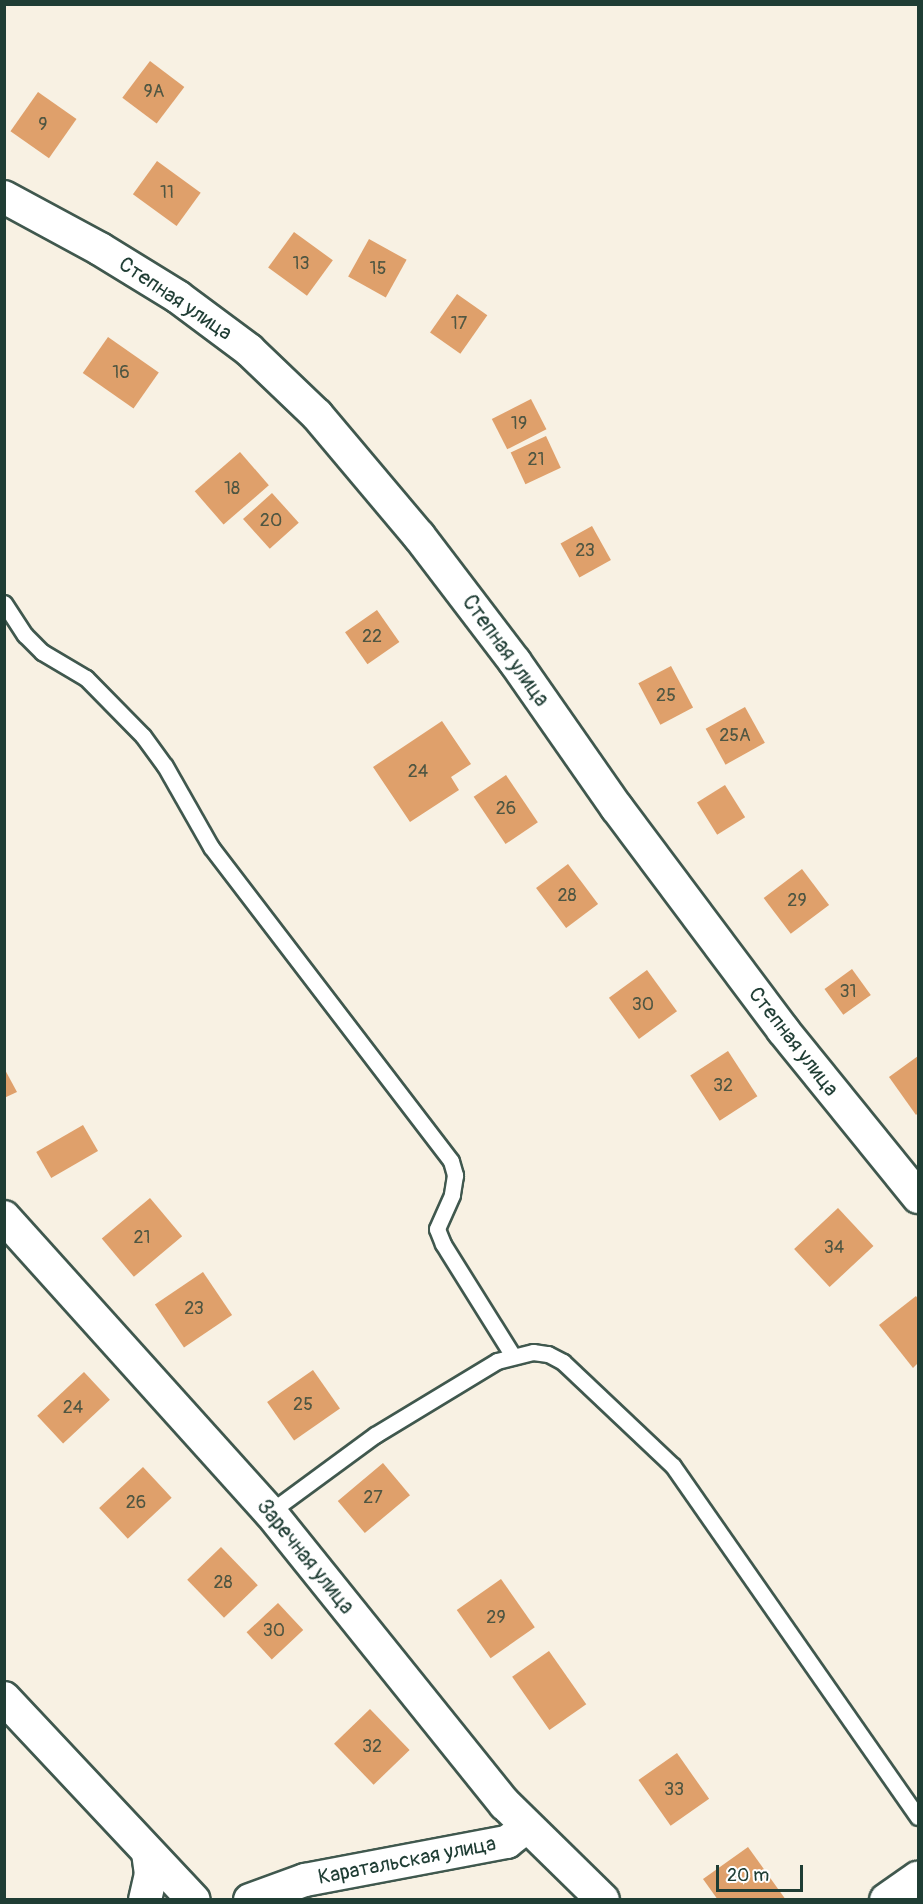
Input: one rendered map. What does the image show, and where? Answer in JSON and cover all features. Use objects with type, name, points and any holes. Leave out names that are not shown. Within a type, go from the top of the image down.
[{"type":"street","name":"Степная улица","points":[[4,197],[100,249],[178,297],[249,350],[317,415],[418,536],[515,662],[617,808],[783,1030],[918,1197]]},
{"type":"street","name":"Заречная улица","points":[[4,1217],[270,1512],[452,1740],[526,1827],[603,1899]]},
{"type":"street","points":[[4,1698],[194,1899]]},
{"type":"street","name":"Каратальская улица","points":[[250,1899],[305,1880],[507,1842],[526,1827]]},
{"type":"street","points":[[145,1899],[151,1874],[148,1852]]},
{"type":"street","points":[[886,1899],[918,1878]]},
{"type":"lane","points":[[4,603],[25,635],[42,652],[86,678],[143,736],[165,765],[211,847],[451,1161],[455,1175],[452,1195],[437,1229],[443,1244],[513,1356]]},
{"type":"lane","points":[[270,1512],[375,1436],[497,1361],[533,1352],[548,1354],[563,1362],[654,1445],[673,1466],[918,1817]]},
{"type":"building","points":[[150,61],[184,87],[157,124],[122,98]]},
{"type":"building","points":[[38,92],[77,119],[49,158],[10,131]]},
{"type":"building","points":[[157,161],[201,193],[177,226],[133,194]]},
{"type":"building","points":[[294,232],[333,260],[307,296],[268,268]]},
{"type":"building","points":[[369,239],[407,260],[386,297],[348,277]]},
{"type":"building","points":[[457,294],[487,315],[460,354],[430,333]]},
{"type":"building","points":[[108,337],[159,373],[134,409],[83,373]]},
{"type":"building","points":[[531,399],[546,429],[507,449],[492,419]]},
{"type":"building","points":[[546,436],[561,468],[525,484],[511,452]]},
{"type":"building","points":[[240,452],[269,485],[224,525],[195,491]]},
{"type":"building","points":[[272,493],[299,523],[270,549],[243,519]]},
{"type":"building","points":[[592,526],[611,560],[579,578],[561,543]]},
{"type":"building","points":[[377,610],[399,642],[367,664],[345,632]]},
{"type":"building","points":[[671,666],[693,707],[660,725],[638,683]]},
{"type":"building","points":[[745,707],[765,743],[726,765],[706,729]]},
{"type":"building","points":[[442,721],[471,764],[451,777],[459,790],[410,822],[373,767]]},
{"type":"building","points":[[506,775],[538,822],[506,844],[474,797]]},
{"type":"building","points":[[725,785],[745,817],[717,835],[697,802]]},
{"type":"building","points":[[568,864],[598,904],[566,928],[536,888]]},
{"type":"building","points":[[802,869],[829,905],[791,934],[764,898]]},
{"type":"building","points":[[852,969],[871,995],[843,1015],[824,989]]},
{"type":"building","points":[[647,970],[677,1011],[639,1039],[609,998]]},
{"type":"building","points":[[728,1051],[757,1096],[720,1121],[690,1076]]},
{"type":"building","points":[[918,1056],[918,1113],[916,1115],[889,1077]]},
{"type":"building","points":[[4,1068],[17,1092],[4,1098]]},
{"type":"building","points":[[83,1125],[98,1151],[51,1178],[36,1152]]},
{"type":"building","points":[[150,1198],[182,1236],[134,1277],[102,1238]]},
{"type":"building","points":[[838,1208],[873,1246],[830,1287],[794,1249]]},
{"type":"building","points":[[203,1272],[232,1315],[184,1348],[155,1304]]},
{"type":"building","points":[[916,1296],[918,1299],[918,1363],[913,1368],[879,1325]]},
{"type":"building","points":[[313,1370],[340,1409],[294,1441],[267,1402]]},
{"type":"building","points":[[84,1372],[110,1400],[63,1443],[37,1416]]},
{"type":"building","points":[[383,1463],[410,1495],[365,1533],[338,1501]]},
{"type":"building","points":[[143,1467],[172,1498],[128,1539],[99,1508]]},
{"type":"building","points":[[221,1547],[258,1585],[224,1618],[187,1580]]},
{"type":"building","points":[[501,1579],[535,1627],[491,1658],[457,1610]]},
{"type":"building","points":[[278,1603],[303,1630],[272,1659],[247,1632]]},
{"type":"building","points":[[549,1651],[586,1704],[549,1730],[512,1677]]},
{"type":"building","points":[[370,1709],[410,1750],[374,1785],[334,1744]]},
{"type":"building","points":[[677,1753],[709,1799],[671,1826],[638,1780]]},
{"type":"building","points":[[748,1847],[786,1900],[718,1900],[703,1879]]}]
